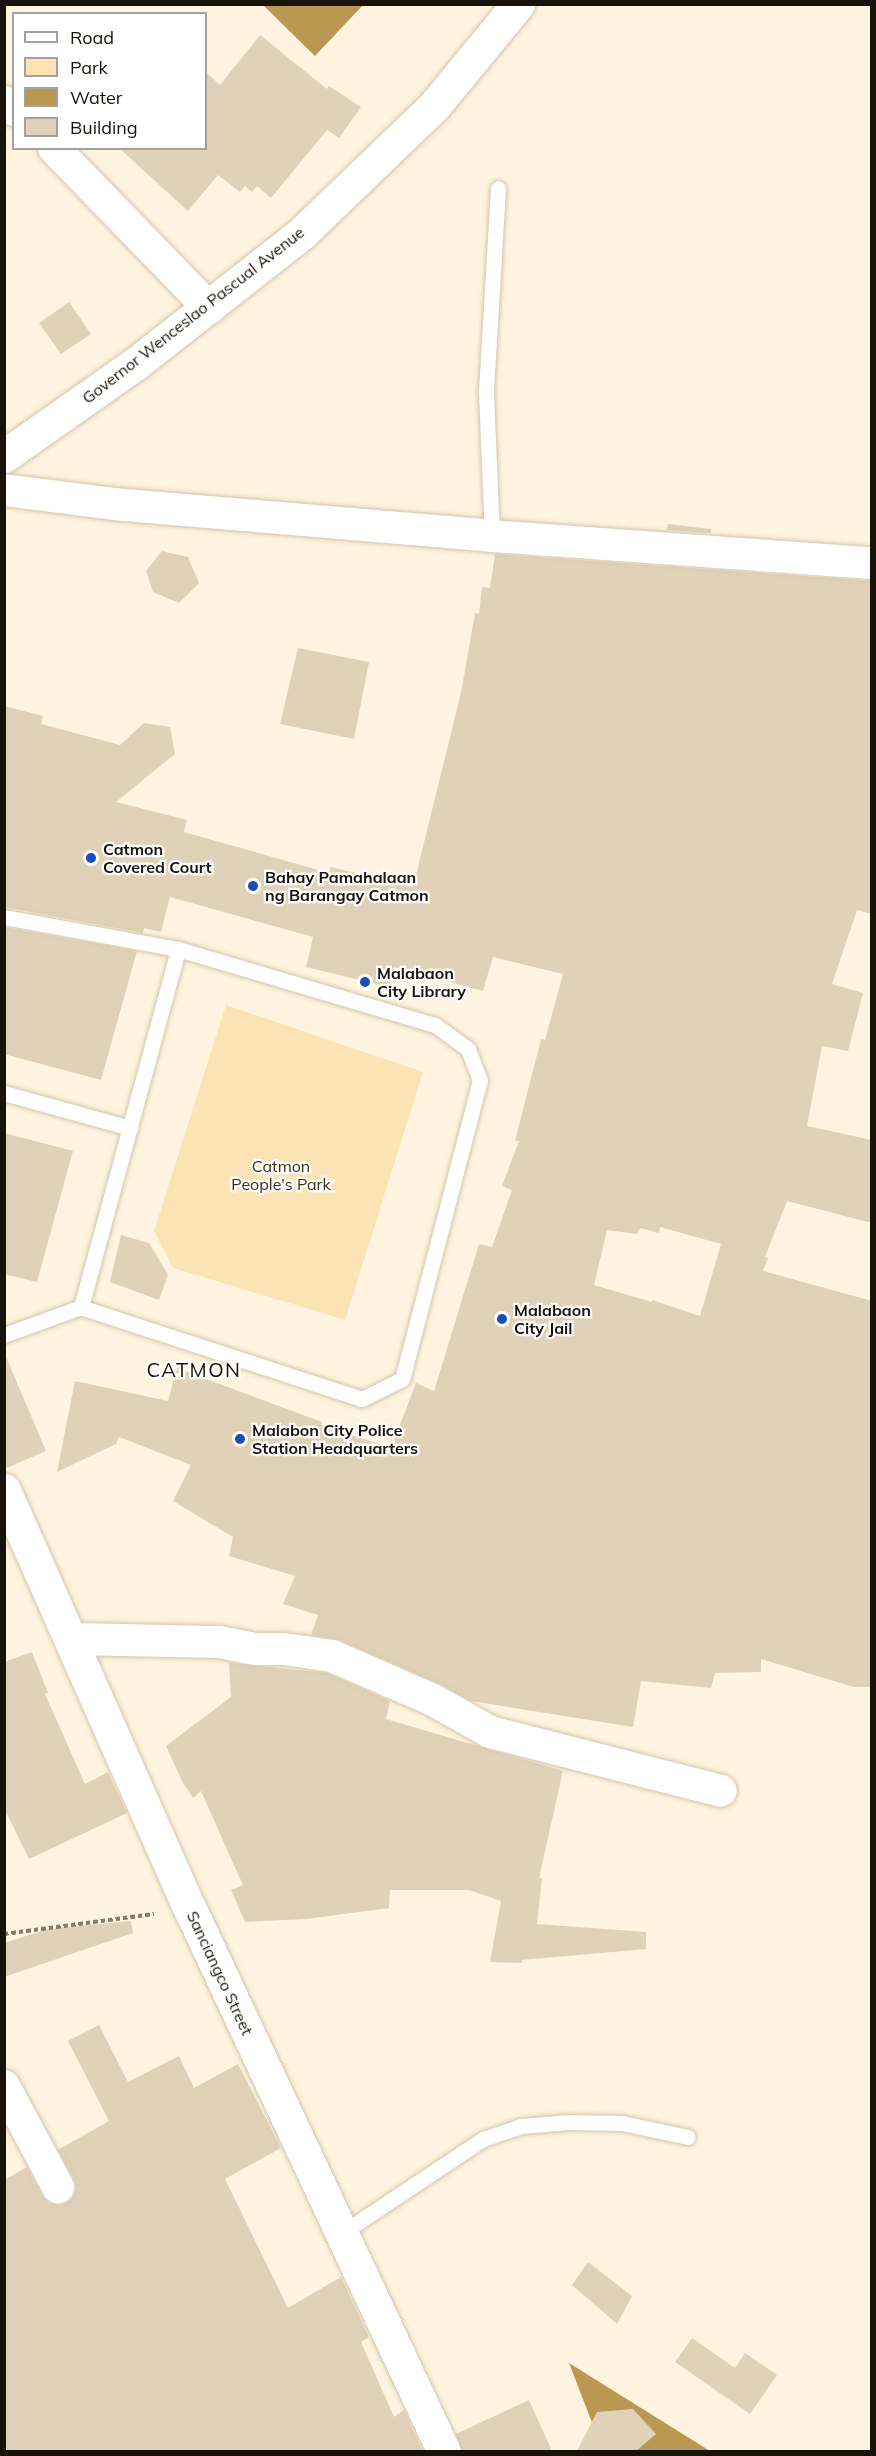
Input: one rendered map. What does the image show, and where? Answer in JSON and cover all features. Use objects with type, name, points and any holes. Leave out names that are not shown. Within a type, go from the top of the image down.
[{"type":"main road","name":"Governor Wenceslao Pascual Avenue","points":[[4,456],[135,364],[302,233],[435,105],[518,4]]},
{"type":"main road","name":"Sanciangco Street","points":[[4,1490],[190,1909],[444,2451]]},
{"type":"street","points":[[56,150],[209,308]]},
{"type":"street","points":[[4,490],[113,504],[492,536],[872,563]]},
{"type":"street","points":[[72,1639],[219,1642],[256,1649],[284,1649],[321,1654],[408,1689],[490,1732],[721,1791]]},
{"type":"street","points":[[4,2086],[58,2187]]},
{"type":"lane","points":[[492,536],[486,390],[498,188]]},
{"type":"lane","points":[[4,917],[178,949],[435,1025],[468,1049],[480,1080],[402,1379],[362,1399],[81,1306],[4,1335]]},
{"type":"lane","points":[[81,1306],[178,949]]},
{"type":"lane","points":[[4,1093],[129,1128]]},
{"type":"lane","points":[[342,2233],[483,2139],[520,2126],[570,2122],[622,2123],[688,2138]]},
{"type":"path","points":[[4,1934],[190,1909]]},
{"type":"green space","name":"Catmon People's Park","points":[[226,1005],[423,1072],[345,1320],[173,1268],[154,1231]]},
{"type":"water","points":[[263,5],[363,5],[315,56]]},
{"type":"water","points":[[569,2363],[710,2451],[603,2451]]},
{"type":"building","points":[[260,35],[327,89],[329,86],[361,107],[339,138],[327,130],[271,198],[257,186],[252,192],[245,186],[240,192],[218,175],[188,211],[121,150],[207,150],[207,73],[220,85]]},
{"type":"building","points":[[69,302],[91,334],[61,354],[39,323]]},
{"type":"building","points":[[668,524],[711,529],[711,533],[667,530]]},
{"type":"building","points":[[162,551],[188,557],[199,583],[179,603],[153,592],[146,571]]},
{"type":"building","points":[[495,554],[872,581],[872,914],[857,910],[832,984],[863,993],[848,1051],[822,1046],[807,1126],[872,1140],[872,1223],[787,1201],[765,1257],[768,1258],[763,1271],[872,1301],[872,1687],[854,1687],[761,1659],[761,1672],[715,1673],[711,1688],[641,1681],[633,1727],[471,1701],[440,1684],[339,1640],[311,1635],[318,1615],[283,1604],[295,1576],[229,1556],[233,1537],[173,1501],[191,1465],[119,1437],[116,1444],[57,1472],[75,1381],[168,1401],[177,1368],[322,1422],[321,1425],[391,1448],[416,1383],[434,1391],[479,1244],[492,1247],[512,1190],[502,1186],[519,1141],[515,1141],[541,1039],[545,1040],[563,974],[493,957],[483,991],[394,967],[389,987],[306,967],[313,937],[170,897],[161,932],[144,928],[143,933],[4,907],[4,706],[43,716],[41,724],[120,745],[144,723],[170,727],[175,754],[116,802],[187,820],[184,832],[329,873],[331,867],[413,887],[461,693],[475,613],[479,614],[482,587],[490,588]],"holes":[[[660,1227],[721,1244],[700,1316],[652,1300],[652,1302],[594,1285],[607,1230],[637,1234],[640,1228],[659,1233]]]},
{"type":"building","points":[[298,648],[369,662],[354,739],[280,724]]},
{"type":"building","points":[[4,927],[137,951],[101,1080],[4,1054]]},
{"type":"building","points":[[4,1133],[73,1151],[37,1282],[4,1274]]},
{"type":"building","points":[[121,1235],[149,1243],[168,1275],[159,1300],[110,1282]]},
{"type":"building","points":[[4,1352],[46,1451],[4,1469]]},
{"type":"building","points":[[32,1652],[48,1693],[45,1694],[85,1784],[108,1772],[127,1813],[29,1859],[4,1808],[4,1662]]},
{"type":"building","points":[[229,1663],[327,1673],[390,1701],[386,1719],[563,1771],[539,1878],[542,1878],[537,1924],[646,1932],[646,1949],[522,1960],[522,1963],[490,1962],[501,1901],[469,1890],[390,1890],[389,1908],[306,1919],[245,1922],[231,1890],[243,1885],[201,1791],[193,1798],[182,1781],[166,1746],[231,1697]]},
{"type":"building","points":[[131,1921],[133,1933],[4,1977],[4,1943],[48,1929]]},
{"type":"building","points":[[99,2025],[128,2082],[179,2056],[194,2088],[238,2064],[281,2148],[225,2179],[288,2308],[341,2277],[369,2337],[361,2342],[394,2417],[404,2410],[423,2451],[4,2451],[4,2180],[27,2167],[42,2195],[49,2203],[58,2205],[66,2203],[74,2196],[76,2188],[74,2179],[58,2150],[109,2121],[68,2041]]},
{"type":"building","points":[[588,2262],[632,2296],[617,2324],[572,2285]]},
{"type":"building","points":[[692,2338],[735,2368],[745,2353],[777,2375],[750,2414],[675,2362]]},
{"type":"building","points":[[529,2400],[552,2451],[462,2451],[456,2434]]},
{"type":"building","points":[[633,2409],[656,2434],[636,2451],[577,2451],[597,2412]]},
{"type":"place","name":"Catmon Covered Court","points":[[91,858]]},
{"type":"place","name":"Bahay Pamahalaan ng Barangay Catmon","points":[[253,886]]},
{"type":"place","name":"Malabaon City Library","points":[[365,982]]},
{"type":"place","name":"Malabaon City Jail","points":[[502,1319]]},
{"type":"place","name":"Malabon City Police Station Headquarters","points":[[240,1439]]},
{"type":"district","name":"CATMON","points":[[194,1369]]}]
